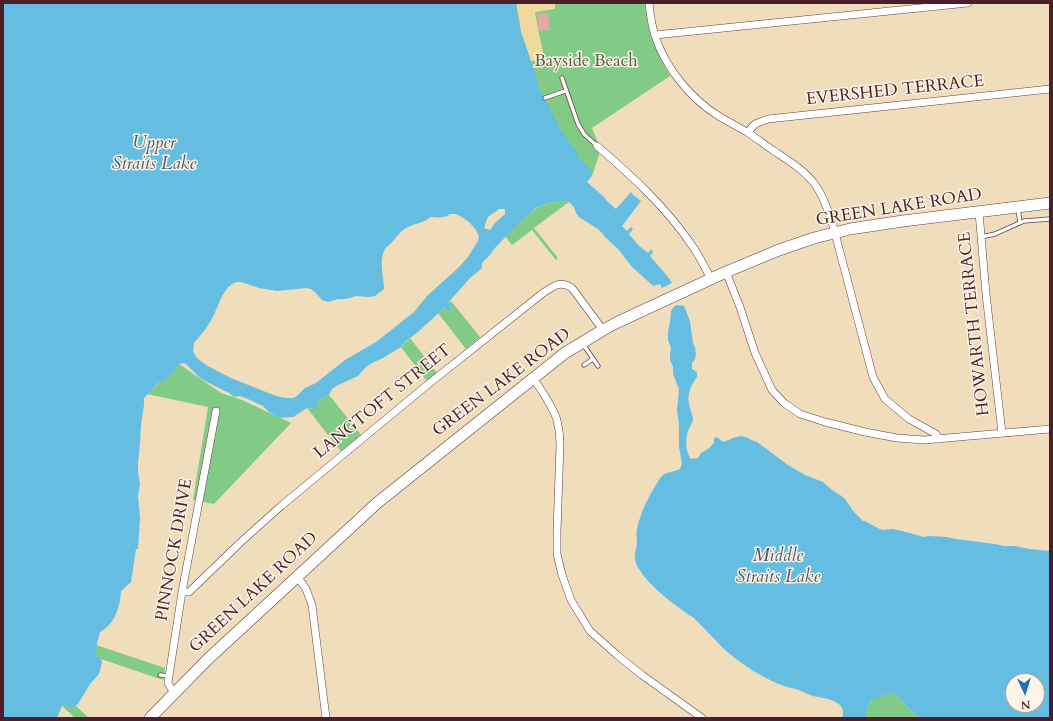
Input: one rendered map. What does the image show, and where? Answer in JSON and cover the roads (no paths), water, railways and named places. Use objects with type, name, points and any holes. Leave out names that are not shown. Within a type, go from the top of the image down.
[{"type":"street","points":[[649,3],[655,36],[664,55],[677,77],[695,98],[719,116],[748,132],[789,161],[809,177],[816,186],[822,196],[829,214],[873,377],[885,399],[909,419],[936,434],[939,439]]},
{"type":"street","points":[[655,36],[968,3]]},
{"type":"street","name":"EVERSHED TERRACE","points":[[748,132],[756,124],[768,119],[1050,89]]},
{"type":"street","points":[[597,146],[623,168],[642,187],[680,229],[694,248],[711,279]]},
{"type":"street","name":"GREEN LAKE ROAD","points":[[150,718],[208,659],[377,503],[565,353],[603,330],[646,308],[726,272],[779,250],[814,238],[850,229],[1050,203]]},
{"type":"street","name":"HOWARTH TERRACE","points":[[979,212],[986,294],[1002,433]]},
{"type":"street","points":[[726,272],[740,307],[755,352],[772,390],[784,403],[800,414],[838,425],[898,438],[924,440],[1050,429]]},
{"type":"street","name":"LANGTOFT STREET","points":[[182,592],[189,592],[281,506],[426,386],[543,293],[556,285],[561,284],[572,288],[603,330]]},
{"type":"street","points":[[533,378],[549,402],[560,434],[557,554],[562,575],[571,600],[590,632],[617,656],[702,718]]},
{"type":"street","name":"PINNOCK DRIVE","points":[[174,692],[168,683],[169,676],[182,592],[216,411]]},
{"type":"street","points":[[297,576],[306,588],[312,605],[326,718]]},
{"type":"lane","points":[[562,78],[565,91],[578,124],[584,134],[597,146]]},
{"type":"lane","points":[[545,98],[565,91]]},
{"type":"lane","points":[[1018,207],[1020,223]]},
{"type":"lane","points":[[981,238],[995,234],[1024,221],[1050,219]]},
{"type":"lane","points":[[582,343],[598,366]]},
{"type":"lane","points":[[584,365],[593,359]]},
{"type":"lane","points":[[160,674],[169,676]]},
{"type":"water","name":"Upper Straits Lake","points":[[3,3],[516,3],[521,32],[536,76],[538,87],[561,131],[580,159],[592,172],[592,176],[587,182],[616,209],[631,192],[641,201],[622,226],[627,231],[631,227],[633,229],[629,234],[638,245],[648,253],[651,249],[653,252],[650,256],[672,283],[662,288],[660,284],[653,286],[632,267],[618,249],[598,229],[579,217],[574,207],[569,202],[562,201],[548,203],[536,208],[495,248],[482,263],[481,269],[470,278],[448,303],[451,306],[451,310],[449,311],[446,308],[442,310],[401,347],[366,367],[358,376],[332,389],[329,395],[319,400],[315,409],[307,408],[293,417],[279,418],[263,406],[240,396],[234,397],[205,381],[184,363],[179,364],[169,377],[157,384],[144,398],[138,463],[140,484],[138,496],[140,518],[138,549],[136,549],[131,582],[121,591],[118,609],[113,620],[100,632],[96,654],[102,662],[99,674],[90,684],[78,704],[74,707],[65,705],[62,706],[56,718],[3,718]],"holes":[[[499,209],[505,209],[505,214],[490,230],[484,228],[488,217]],[[450,214],[456,214],[470,223],[479,236],[478,241],[468,257],[427,296],[414,312],[376,342],[345,360],[316,383],[305,388],[297,396],[293,398],[276,396],[231,378],[206,365],[197,358],[193,352],[194,343],[205,330],[213,317],[222,296],[228,287],[234,283],[241,282],[259,288],[277,291],[306,288],[311,289],[322,300],[328,302],[356,296],[375,296],[384,289],[382,257],[386,248],[401,232],[408,227],[423,222],[430,217],[443,217]]]},
{"type":"water","name":"Middle Straits Lake","points":[[676,305],[684,306],[690,321],[696,354],[692,363],[692,369],[697,372],[697,377],[692,384],[688,399],[693,420],[686,440],[687,449],[691,459],[698,458],[701,453],[714,443],[714,439],[716,437],[723,442],[737,437],[747,437],[757,442],[788,465],[805,475],[823,482],[845,499],[854,512],[863,521],[882,530],[893,529],[924,537],[947,537],[1004,546],[1050,551],[1050,718],[919,718],[896,694],[893,693],[871,700],[866,718],[842,718],[842,708],[834,701],[813,696],[779,684],[746,666],[724,649],[694,618],[669,600],[649,582],[639,569],[635,559],[638,524],[647,501],[660,479],[665,474],[680,469],[682,463],[679,447],[679,424],[677,411],[679,389],[673,374],[673,367],[670,360],[671,348],[668,340],[671,312]]},
{"type":"park label","name":"Bayside Beach","points":[[586,62]]}]
